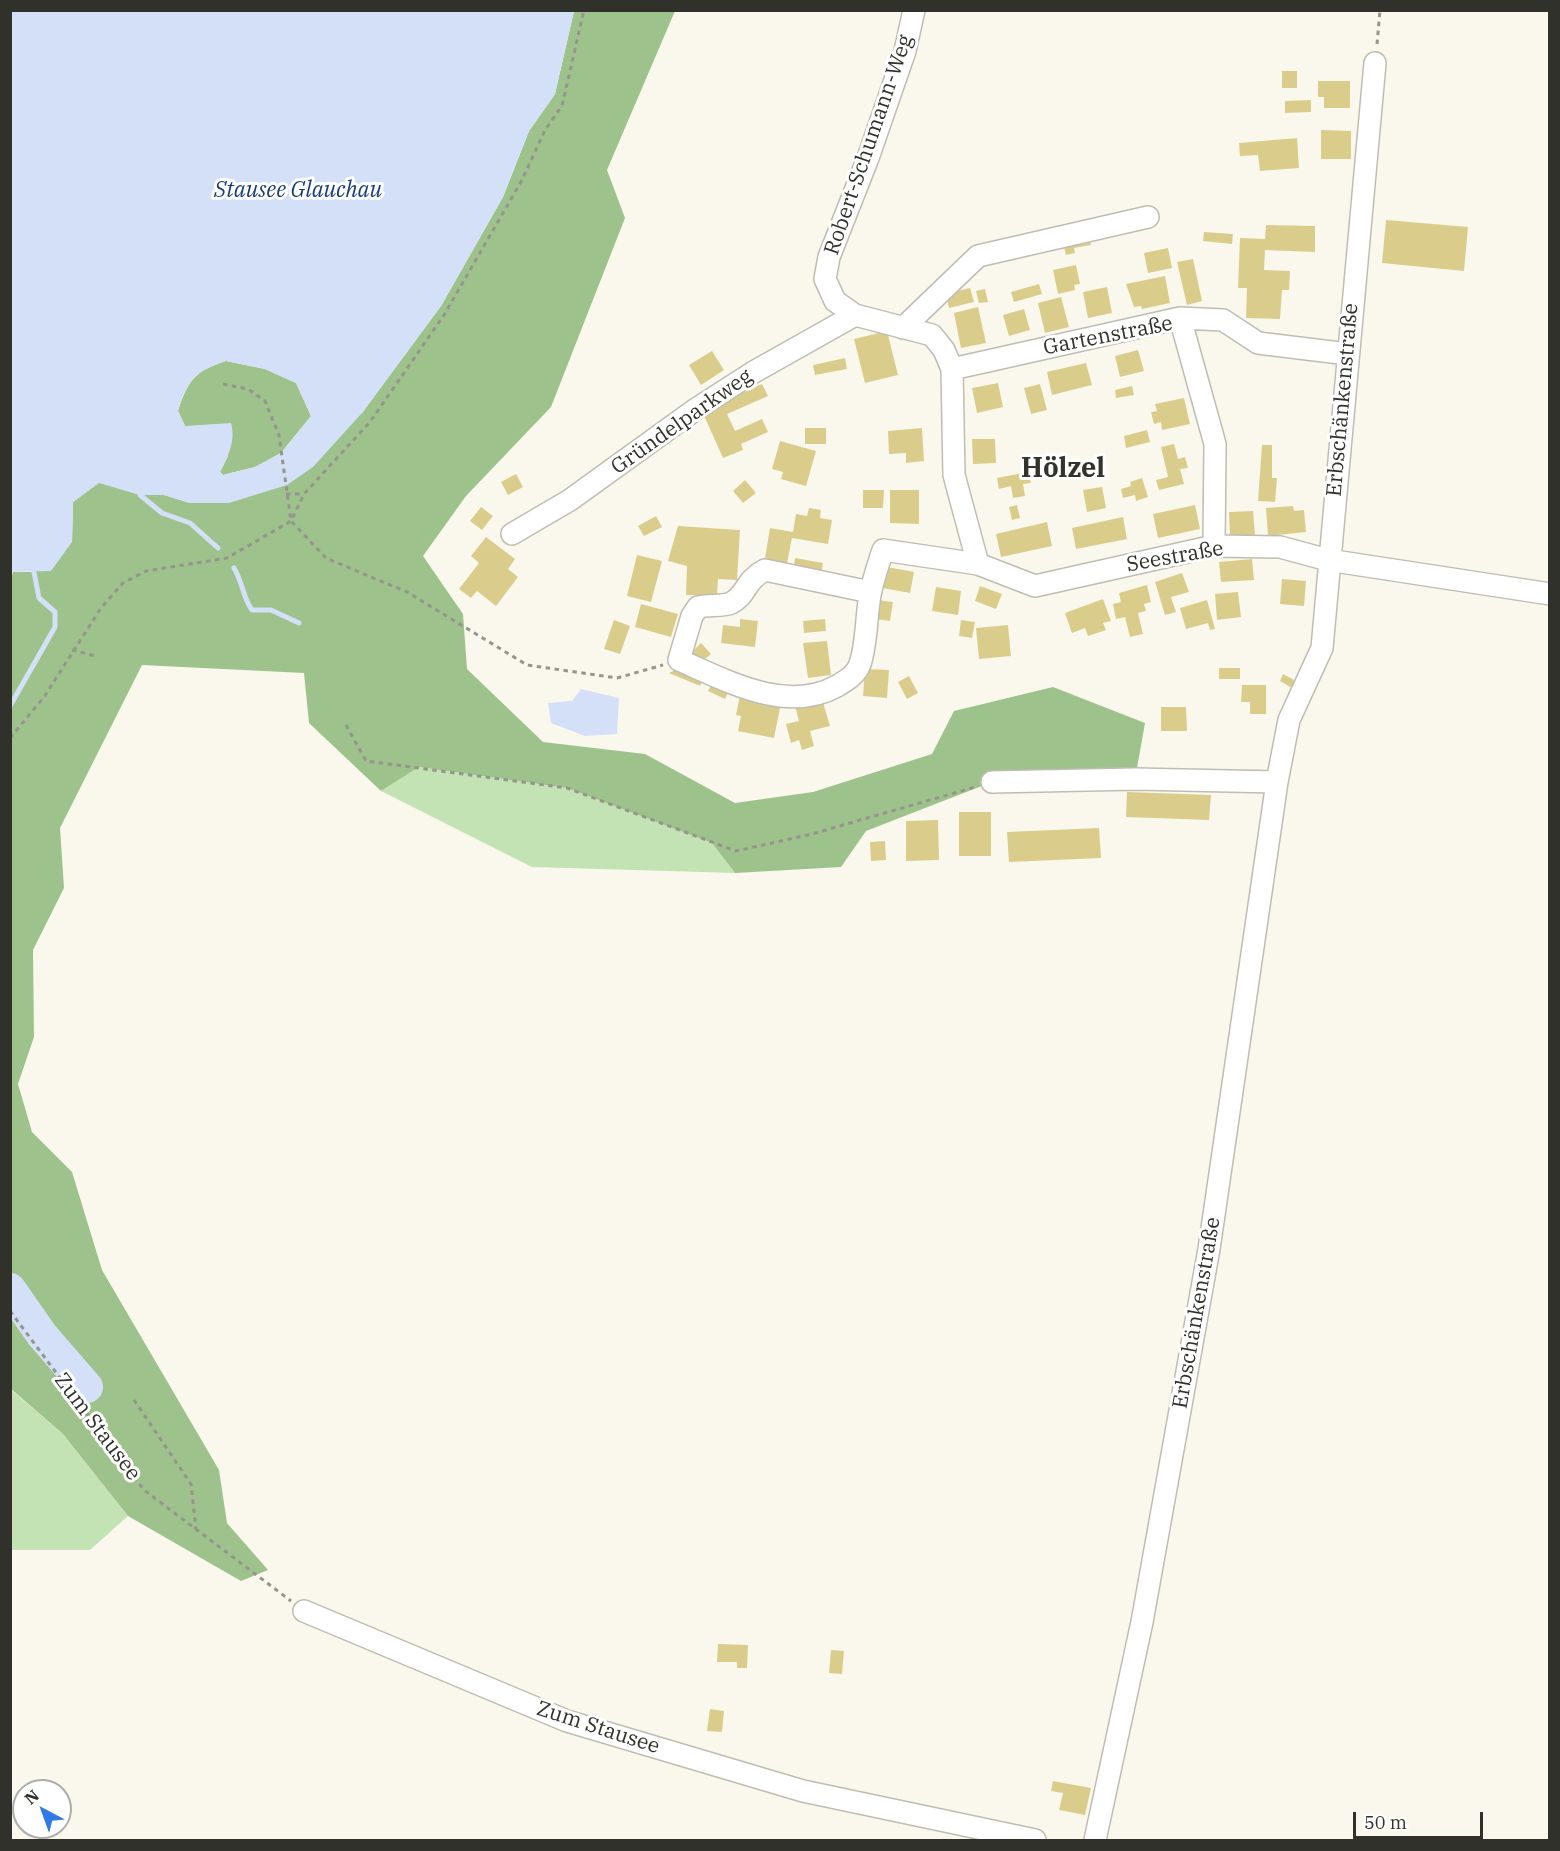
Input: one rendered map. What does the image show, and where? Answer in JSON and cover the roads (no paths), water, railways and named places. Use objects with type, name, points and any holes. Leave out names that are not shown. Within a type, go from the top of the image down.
[{"type":"street","name":"Robert-Schumann-Weg","points":[[855,315],[835,301],[825,279],[829,256],[868,158],[905,51],[914,10]]},
{"type":"street","name":"Erbschänkenstraße","points":[[1095,1840],[1142,1623],[1209,1250],[1277,782],[1289,720],[1322,648],[1328,560],[1375,63]]},
{"type":"street","points":[[903,328],[978,256],[1004,248],[1148,217]]},
{"type":"street","points":[[855,315],[932,335],[944,350],[952,369],[954,475],[978,564]]},
{"type":"street","name":"Gründelparkweg","points":[[512,534],[570,500],[696,409],[752,373],[855,315]]},
{"type":"street","points":[[1180,318],[1223,320],[1258,343],[1348,354]]},
{"type":"street","name":"Gartenstraße","points":[[952,369],[1180,318],[1215,444],[1214,546]]},
{"type":"street","name":"Seestraße","points":[[870,592],[765,570],[753,577],[739,598],[728,605],[710,604],[698,607],[692,616],[679,660],[728,681],[767,694],[798,697],[826,692],[850,679],[860,664],[870,592],[883,550],[978,564],[1035,586],[1214,546],[1280,546],[1328,560],[1550,594]]},
{"type":"street","points":[[992,782],[1135,779],[1277,782]]},
{"type":"street","name":"Zum Stausee","points":[[304,1611],[567,1721],[803,1791],[1035,1840]]},
{"type":"water","name":"Stausee Glauchau","points":[[11,10],[574,11],[555,94],[529,131],[503,197],[441,306],[362,413],[313,467],[287,485],[229,503],[190,503],[164,495],[140,495],[99,483],[73,502],[72,542],[51,571],[13,572],[10,570]],"holes":[[[226,361],[265,369],[296,383],[311,416],[281,453],[255,467],[223,475],[220,472],[233,436],[231,423],[185,426],[178,411],[181,400],[194,378],[215,365]]]},
{"type":"water","points":[[581,689],[619,698],[617,734],[585,736],[551,723],[548,703],[572,701]]},
{"type":"waterway","points":[[140,495],[162,513],[190,523],[218,548]]},
{"type":"waterway","points":[[234,568],[252,610],[271,610],[299,623]]},
{"type":"waterway","points":[[10,706],[55,627],[55,612],[39,598],[34,572]]},
{"type":"waterway","points":[[10,1289],[42,1335],[87,1387]]},
{"type":"district","name":"Hölzel","points":[[1063,469]]}]
